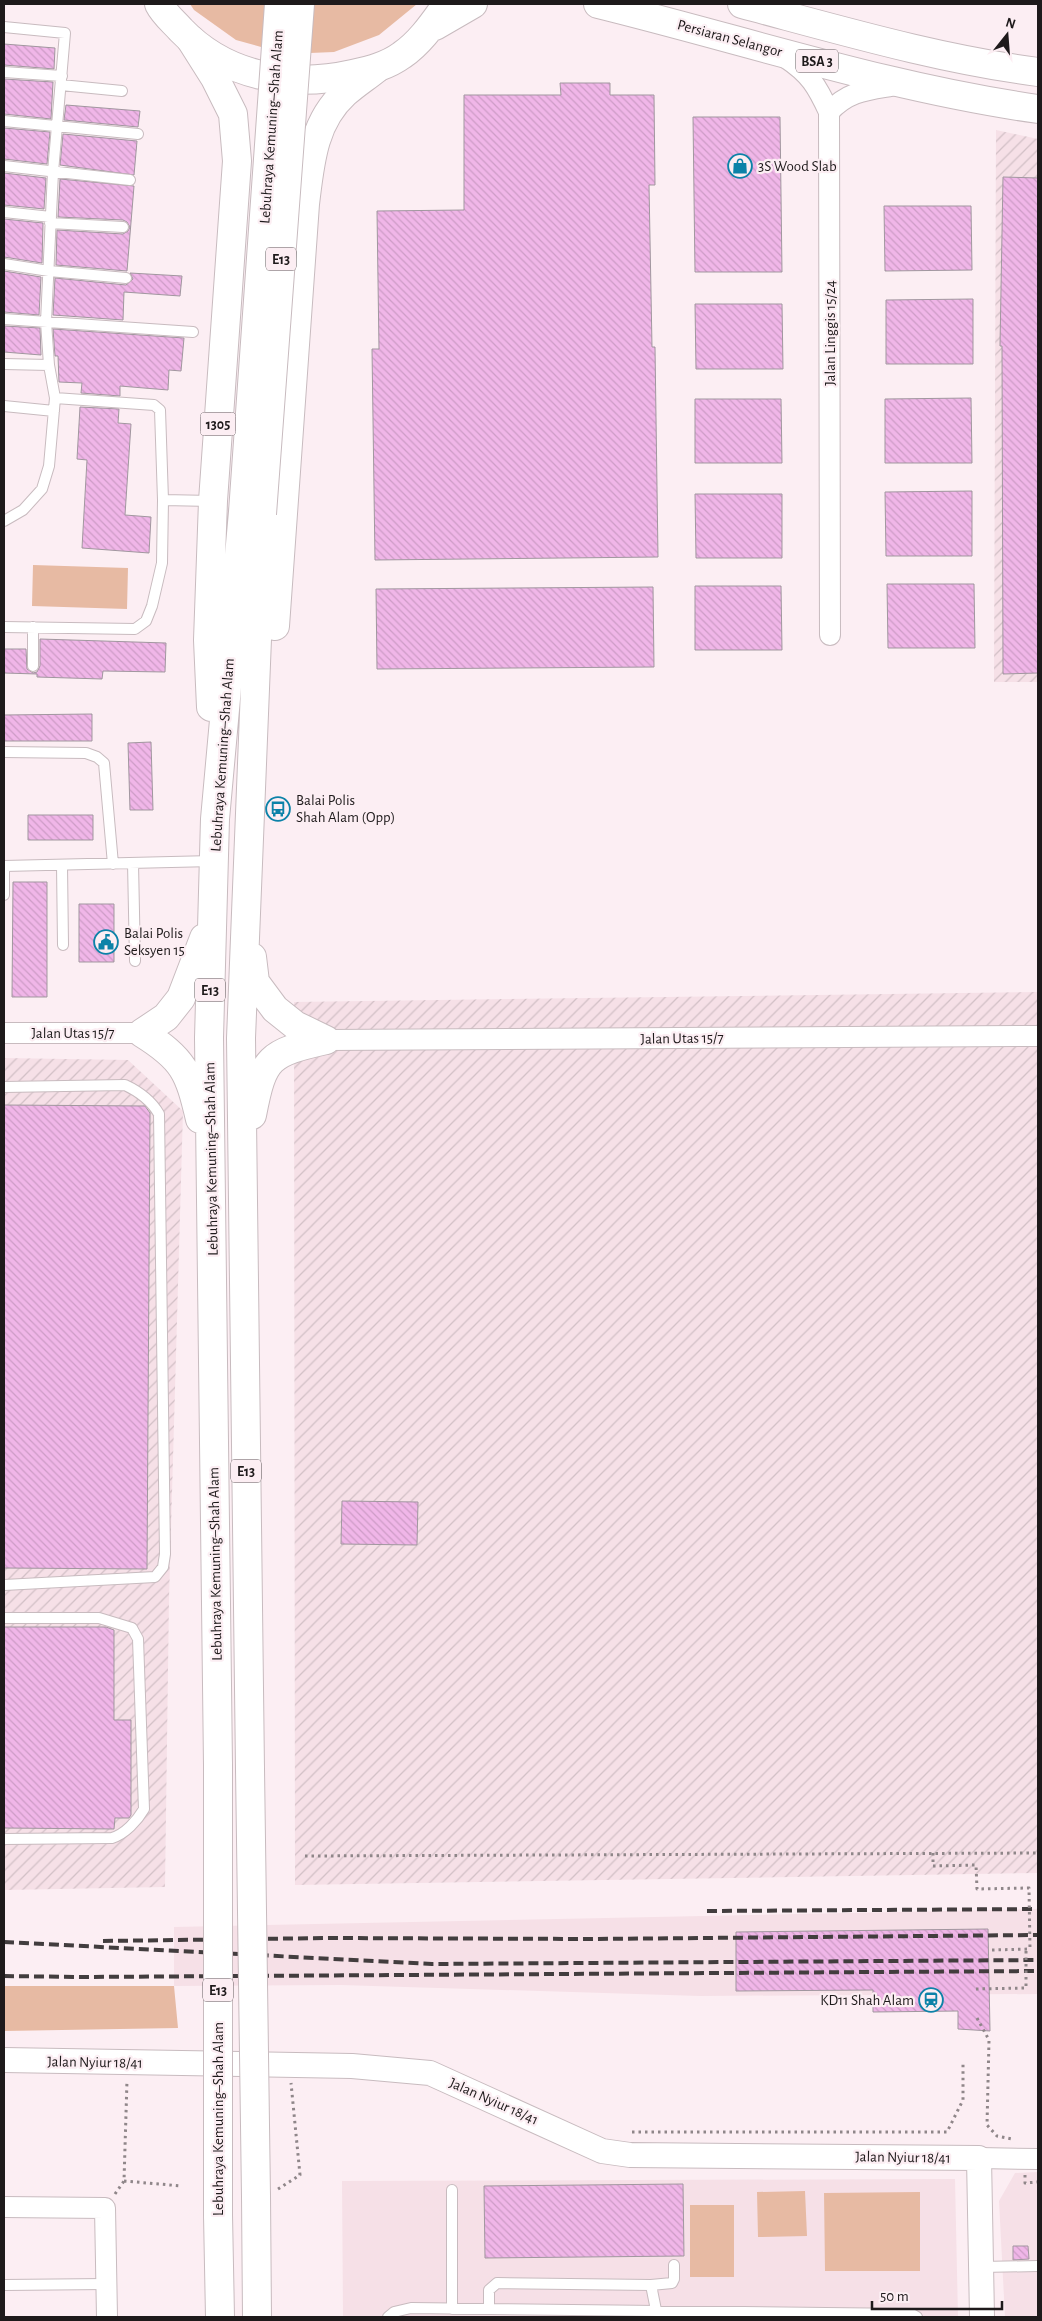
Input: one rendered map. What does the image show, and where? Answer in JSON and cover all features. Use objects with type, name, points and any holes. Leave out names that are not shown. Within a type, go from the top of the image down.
[{"type":"main road","points":[[159,4],[191,40],[235,68],[268,77],[308,81],[336,78],[376,69]]},
{"type":"main road","name":"Lebuhraya Kemuning–Shah Alam","points":[[257,2317],[266,2194],[250,1769],[241,1038],[252,802],[252,513],[280,4]]},
{"type":"main road","name":"Lebuhraya Kemuning–Shah Alam","points":[[220,2317],[218,2215],[218,1765],[209,1038],[215,818],[252,513],[300,4]]},
{"type":"main road","points":[[252,802],[276,614],[305,204],[311,152],[320,127],[330,110],[344,94],[376,69],[402,55],[427,31],[447,4]]},
{"type":"main road","points":[[427,31],[473,4]]},
{"type":"main road","name":"Persiaran Selangor","points":[[598,4],[903,84],[986,102],[1038,109]]},
{"type":"main road","name":"BSA 3","points":[[742,4],[921,51],[995,66],[1038,72]]},
{"type":"main road","name":"1305","points":[[191,40],[216,78],[233,114],[237,161],[213,501],[208,640],[215,818]]},
{"type":"main road","points":[[211,1162],[193,1089],[179,1060],[161,1045],[142,1033],[166,1017],[182,998],[197,960],[213,906]]},
{"type":"main road","points":[[247,924],[255,982],[275,1009],[295,1025],[326,1040]]},
{"type":"main road","points":[[242,1173],[258,1085],[270,1060],[292,1048],[326,1040]]},
{"type":"street","points":[[770,48],[804,70],[820,91],[829,112],[840,100],[858,92],[903,84]]},
{"type":"street","name":"Jalan Linggis 15/24","points":[[829,112],[830,635]]},
{"type":"street","name":"Jalan Utas 15/7","points":[[4,1033],[142,1033]]},
{"type":"street","name":"Jalan Utas 15/7","points":[[326,1040],[1038,1036]]},
{"type":"street","name":"Jalan Nyiur 18/41","points":[[4,2060],[352,2066],[430,2072],[602,2151],[621,2154],[979,2158]]},
{"type":"street","points":[[982,2317],[979,2158],[1031,2159]]},
{"type":"street","points":[[4,2207],[104,2208],[106,2317]]},
{"type":"lane","points":[[4,27],[65,34],[53,172],[46,322],[49,365],[55,398],[49,466],[42,489],[23,510],[4,521]]},
{"type":"lane","points":[[4,72],[122,90]]},
{"type":"lane","points":[[4,121],[138,134]]},
{"type":"lane","points":[[4,166],[130,180]]},
{"type":"lane","points":[[4,212],[51,220],[122,226]]},
{"type":"lane","points":[[4,264],[49,271],[126,278]]},
{"type":"lane","points":[[4,318],[193,332]]},
{"type":"lane","points":[[4,364],[49,365]]},
{"type":"lane","points":[[4,626],[135,629],[146,621],[152,606],[162,563],[163,500],[160,410],[158,407],[55,398]]},
{"type":"lane","points":[[4,406],[54,411]]},
{"type":"lane","points":[[163,500],[213,501]]},
{"type":"lane","points":[[33,627],[33,666]]},
{"type":"lane","points":[[4,752],[86,753],[97,756],[104,764],[113,864]]},
{"type":"lane","points":[[4,895],[4,866],[214,861]]},
{"type":"lane","points":[[133,863],[134,961]]},
{"type":"lane","points":[[62,865],[63,945]]},
{"type":"lane","points":[[4,1087],[125,1085],[152,1102],[159,1114],[165,1554],[163,1567],[155,1577],[4,1585]]},
{"type":"lane","points":[[4,1618],[99,1618],[132,1628],[138,1639],[144,1809],[133,1824],[112,1838],[4,1839]]},
{"type":"lane","points":[[452,2190],[457,2312]]},
{"type":"lane","points":[[489,2309],[488,2290],[497,2283],[651,2285],[672,2283],[674,2279],[674,2266]]},
{"type":"lane","points":[[981,2267],[1038,2266]]},
{"type":"lane","points":[[4,2285],[106,2284]]},
{"type":"lane","points":[[651,2285],[656,2310]]},
{"type":"lane","points":[[388,2317],[394,2312],[411,2308],[457,2312],[489,2309],[517,2313],[637,2314],[656,2310],[912,2314],[917,2317]]},
{"type":"path","points":[[933,1853],[933,1866],[976,1865],[977,1889],[1029,1888],[1030,1949],[992,1950]]},
{"type":"path","points":[[305,1856],[1038,1853]]},
{"type":"path","points":[[976,1989],[1026,1988],[1026,1949]]},
{"type":"path","points":[[977,2018],[989,2040],[987,2125],[997,2136],[1024,2141],[1031,2159],[1025,2183],[1038,2182]]},
{"type":"path","points":[[632,2132],[947,2132],[963,2100],[963,2061]]},
{"type":"path","points":[[104,2208],[124,2181],[128,2062]]},
{"type":"path","points":[[266,2194],[300,2175],[289,2066]]},
{"type":"path","points":[[124,2181],[182,2186]]},
{"type":"shaded area","points":[[190,4],[417,4],[379,35],[334,52],[286,54],[236,40],[194,10]]},
{"type":"shaded area","points":[[996,130],[1038,139],[1038,682],[994,682]]},
{"type":"shaded area","points":[[33,565],[128,568],[127,609],[32,606]]},
{"type":"shaded area","points":[[1038,992],[1038,1873],[295,1885],[294,1002]]},
{"type":"shaded area","points":[[4,1058],[128,1060],[183,1111],[169,1598],[165,1887],[4,1890]]},
{"type":"shaded area","points":[[1038,1909],[1038,1994],[700,1996],[341,1985],[174,1986],[174,1927]]},
{"type":"shaded area","points":[[4,1986],[174,1986],[178,2028],[4,2031]]},
{"type":"shaded area","points":[[1038,2172],[1038,2317],[1005,2317],[999,2201],[1015,2173]]},
{"type":"shaded area","points":[[955,2179],[958,2317],[343,2317],[342,2181]]},
{"type":"shaded area","points":[[805,2191],[807,2236],[758,2237],[757,2192]]},
{"type":"shaded area","points":[[920,2192],[920,2271],[825,2271],[824,2193]]},
{"type":"shaded area","points":[[690,2205],[734,2205],[734,2277],[690,2277]]},
{"type":"building","points":[[4,44],[55,48],[54,69],[4,65]]},
{"type":"building","points":[[4,79],[53,82],[51,119],[4,114]]},
{"type":"building","points":[[560,83],[610,83],[610,95],[654,95],[655,185],[649,185],[652,347],[655,347],[658,557],[375,560],[372,349],[379,349],[377,211],[464,210],[464,95],[561,95]]},
{"type":"building","points":[[66,105],[140,111],[138,127],[64,120]]},
{"type":"building","points":[[693,117],[780,117],[782,272],[695,272]]},
{"type":"building","points":[[4,128],[50,132],[47,164],[4,159]]},
{"type":"building","points":[[63,134],[137,141],[134,175],[60,165]]},
{"type":"building","points":[[4,173],[46,178],[44,209],[4,205]]},
{"type":"building","points":[[1003,177],[1038,178],[1038,673],[1003,674],[1002,346],[1000,346]]},
{"type":"building","points":[[60,179],[134,186],[127,271],[56,265],[57,230],[123,234],[130,227],[123,220],[58,217]]},
{"type":"building","points":[[884,206],[971,206],[972,270],[885,271]]},
{"type":"building","points":[[4,219],[43,223],[42,263],[4,257]]},
{"type":"building","points":[[4,271],[41,277],[39,315],[4,312]]},
{"type":"building","points":[[130,273],[182,276],[180,296],[124,292],[123,320],[53,315],[55,278],[126,285],[133,279]]},
{"type":"building","points":[[973,299],[973,364],[886,364],[886,300]]},
{"type":"building","points":[[695,304],[782,304],[783,369],[696,369]]},
{"type":"building","points":[[4,326],[40,328],[41,355],[4,352]]},
{"type":"building","points":[[53,329],[184,338],[181,371],[169,370],[168,390],[120,386],[120,396],[81,393],[82,383],[59,382],[58,356],[55,356]]},
{"type":"building","points":[[971,398],[972,463],[885,463],[885,399]]},
{"type":"building","points":[[695,399],[781,399],[782,463],[695,463]]},
{"type":"building","points":[[80,407],[119,409],[118,423],[131,424],[125,515],[151,517],[149,553],[82,548],[87,460],[77,459]]},
{"type":"building","points":[[972,491],[972,556],[886,556],[885,492]]},
{"type":"building","points":[[695,494],[782,494],[782,558],[696,558]]},
{"type":"building","points":[[887,584],[974,584],[975,648],[888,648]]},
{"type":"building","points":[[695,586],[781,586],[782,650],[695,650]]},
{"type":"building","points":[[653,587],[654,667],[377,669],[376,589]]},
{"type":"building","points":[[40,639],[166,643],[165,672],[103,671],[102,679],[37,677],[37,674],[4,673],[4,649],[26,649],[27,669],[33,673],[37,672],[40,666]]},
{"type":"building","points":[[92,714],[92,741],[4,741],[4,715]]},
{"type":"building","points":[[151,742],[153,810],[130,810],[128,743]]},
{"type":"building","points":[[28,815],[93,815],[93,840],[28,840]]},
{"type":"building","points":[[13,882],[47,882],[47,997],[12,997]]},
{"type":"building","points":[[79,904],[114,904],[114,962],[79,962]]},
{"type":"building","points":[[4,1105],[145,1106],[150,1113],[147,1569],[4,1568]]},
{"type":"building","points":[[342,1501],[418,1502],[417,1545],[341,1544]]},
{"type":"building","points":[[4,1627],[106,1627],[114,1630],[114,1720],[131,1720],[131,1815],[129,1818],[115,1818],[114,1829],[4,1828]]},
{"type":"building","points":[[988,1929],[990,2031],[958,2029],[958,2011],[873,2012],[873,1990],[736,1991],[736,1932]]},
{"type":"building","points":[[683,2184],[684,2256],[485,2258],[484,2186]]},
{"type":"building","points":[[1013,2246],[1028,2246],[1029,2259],[1013,2260]]},
{"type":"railway","points":[[707,1911],[1038,1909]]},
{"type":"railway","points":[[103,1941],[328,1938],[591,1939],[1038,1935]]},
{"type":"railway","points":[[4,1942],[432,1964],[1038,1960]]},
{"type":"railway","points":[[4,1976],[1038,1971]]},
{"type":"place","name":"3S Wood Slab","points":[[740,166]]},
{"type":"place","name":"Balai Polis Shah Alam (Opp)","points":[[278,809]]},
{"type":"place","name":"Balai Polis Seksyen 15","points":[[106,942]]},
{"type":"place","name":"KD11 Shah Alam","points":[[931,2000]]}]
